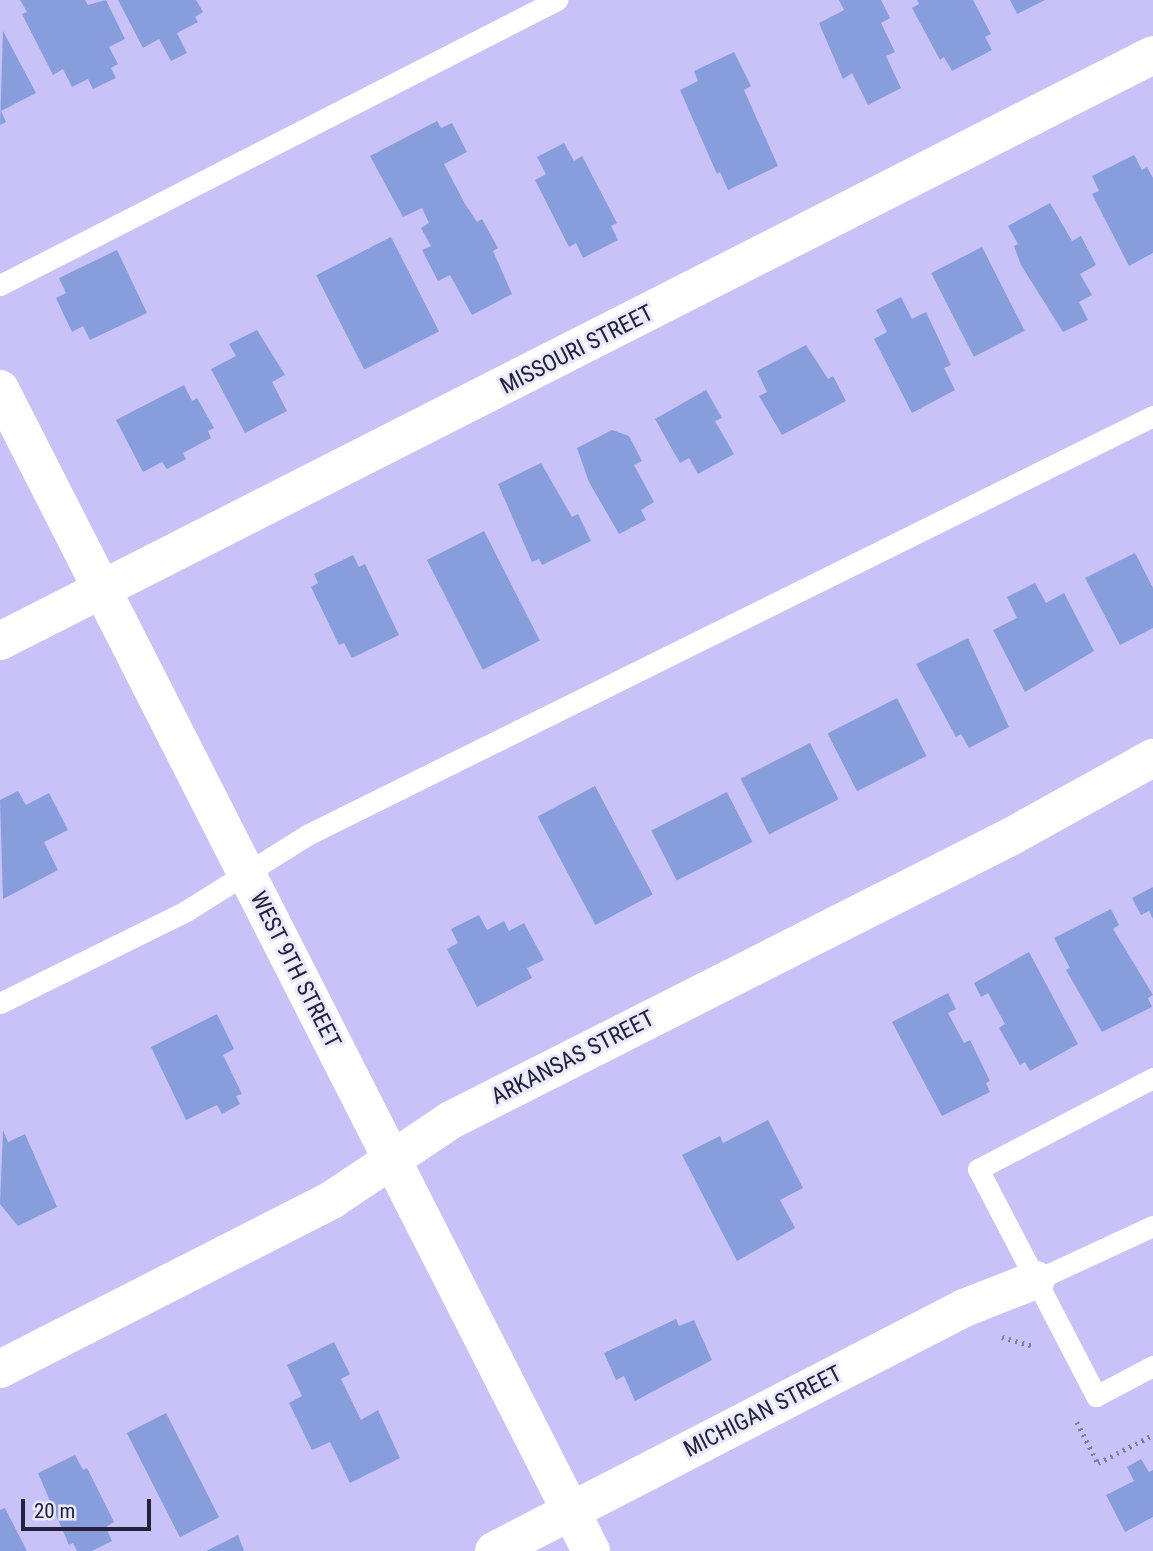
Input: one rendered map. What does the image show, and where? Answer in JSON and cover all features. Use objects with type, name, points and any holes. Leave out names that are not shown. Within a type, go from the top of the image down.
[{"type":"street","name":"MISSOURI STREET","points":[[0,641],[1153,55]]},
{"type":"street","name":"WEST 9TH STREET","points":[[0,389],[591,1551]]},
{"type":"street","name":"ARKANSAS STREET","points":[[0,1370],[333,1199],[451,1120],[1012,836],[1153,758]]},
{"type":"street","name":"MICHIGAN STREET","points":[[494,1551],[964,1308],[1036,1280]]},
{"type":"lane","points":[[0,285],[557,0]]},
{"type":"lane","points":[[0,1003],[187,911],[307,835],[1153,416]]},
{"type":"lane","points":[[1153,1078],[978,1169],[1096,1396],[1153,1366]]},
{"type":"lane","points":[[1036,1280],[1153,1226]]},
{"type":"building","points":[[20,0],[85,0],[88,5],[106,0],[125,39],[109,47],[118,64],[111,68],[116,78],[93,89],[88,79],[72,87],[63,69],[53,75],[22,14],[27,12]]},
{"type":"building","points":[[118,0],[196,0],[203,12],[195,17],[198,22],[177,33],[187,53],[171,61],[159,39],[143,48]]},
{"type":"building","points":[[839,0],[881,0],[890,18],[881,23],[895,52],[886,56],[901,88],[868,105],[852,73],[843,79],[819,23],[844,10]]},
{"type":"building","points":[[917,0],[973,0],[991,34],[985,37],[992,50],[952,71],[944,57],[940,60],[912,8],[919,4]]},
{"type":"building","points":[[1010,0],[1045,0],[1017,14]]},
{"type":"building","points":[[3,31],[36,93],[1,111],[6,122],[0,125]]},
{"type":"building","points":[[734,52],[751,86],[744,90],[778,166],[728,190],[720,172],[717,174],[680,90],[698,81],[694,71]]},
{"type":"building","points":[[437,121],[441,128],[452,123],[467,152],[444,164],[465,204],[477,222],[482,219],[498,248],[493,251],[512,294],[472,315],[450,275],[438,281],[422,250],[431,246],[421,228],[429,223],[422,208],[403,217],[370,156]]},
{"type":"building","points":[[564,143],[574,161],[582,156],[617,223],[611,226],[618,240],[583,258],[576,243],[569,247],[535,180],[546,174],[537,157]]},
{"type":"building","points":[[1134,155],[1142,170],[1147,167],[1153,178],[1153,253],[1129,266],[1092,194],[1099,191],[1092,176]]},
{"type":"building","points":[[1050,203],[1072,241],[1081,236],[1096,265],[1080,274],[1092,295],[1079,302],[1088,320],[1063,332],[1021,265],[1014,246],[1018,244],[1008,226]]},
{"type":"building","points":[[391,237],[439,331],[364,370],[316,275]]},
{"type":"building","points":[[982,247],[1025,331],[974,357],[931,273]]},
{"type":"building","points":[[117,250],[147,313],[90,340],[83,326],[72,332],[56,298],[66,293],[59,278]]},
{"type":"building","points":[[901,297],[912,319],[926,312],[951,365],[944,368],[955,390],[912,413],[874,339],[887,332],[876,310]]},
{"type":"building","points":[[257,330],[285,375],[272,382],[287,411],[245,433],[211,369],[236,356],[229,344]]},
{"type":"building","points":[[806,345],[828,379],[833,376],[846,401],[782,435],[759,396],[767,392],[757,371]]},
{"type":"building","points":[[184,385],[192,401],[197,398],[214,428],[208,431],[211,438],[183,453],[186,459],[167,469],[162,462],[143,472],[116,420]]},
{"type":"building","points":[[706,390],[722,418],[715,421],[734,454],[698,474],[689,458],[680,463],[655,419]]},
{"type":"building","points":[[612,430],[629,436],[642,461],[634,465],[654,502],[641,510],[646,520],[619,534],[589,482],[577,448]]},
{"type":"building","points":[[541,463],[572,517],[578,514],[591,541],[542,565],[539,559],[532,562],[498,484]]},
{"type":"building","points":[[484,531],[540,641],[483,670],[427,560]]},
{"type":"building","points":[[1135,553],[1153,588],[1153,628],[1120,645],[1085,578]]},
{"type":"building","points":[[353,555],[359,567],[365,564],[399,635],[352,658],[344,643],[339,645],[311,587],[318,583],[314,574]]},
{"type":"building","points":[[1035,583],[1046,603],[1064,593],[1094,651],[1025,692],[993,630],[1017,618],[1007,597]]},
{"type":"building","points":[[968,638],[1009,727],[969,748],[961,734],[956,737],[916,664]]},
{"type":"building","points":[[897,698],[927,756],[857,791],[828,733]]},
{"type":"building","points":[[810,743],[839,799],[769,835],[741,778]]},
{"type":"building","points":[[595,786],[653,895],[595,925],[538,817]]},
{"type":"building","points":[[18,791],[26,805],[49,793],[68,830],[44,842],[58,870],[3,899],[0,800]]},
{"type":"building","points":[[727,792],[752,842],[677,880],[651,831]]},
{"type":"building","points":[[1153,887],[1153,919],[1149,911],[1141,915],[1132,898]]},
{"type":"building","points":[[1111,909],[1119,925],[1113,929],[1153,995],[1148,998],[1152,1007],[1102,1032],[1066,970],[1070,968],[1054,938]]},
{"type":"building","points":[[479,915],[487,930],[504,921],[509,931],[524,923],[544,960],[527,968],[532,978],[477,1007],[447,949],[458,943],[451,929]]},
{"type":"building","points":[[1029,952],[1078,1044],[1030,1071],[1025,1062],[1020,1065],[999,1028],[1005,1024],[988,993],[981,997],[974,983]]},
{"type":"building","points":[[948,993],[956,1009],[948,1013],[964,1043],[970,1040],[990,1081],[986,1083],[990,1092],[942,1116],[892,1022]]},
{"type":"building","points":[[217,1014],[234,1049],[223,1055],[242,1094],[236,1096],[240,1104],[222,1114],[217,1105],[186,1120],[151,1047]]},
{"type":"building","points":[[768,1120],[803,1188],[780,1200],[795,1228],[737,1261],[682,1155],[720,1136],[723,1143]]},
{"type":"building","points":[[3,1130],[8,1142],[25,1134],[57,1207],[18,1226],[0,1204]]},
{"type":"building","points":[[676,1319],[679,1326],[694,1320],[712,1360],[635,1401],[624,1376],[616,1380],[604,1353]]},
{"type":"building","points":[[334,1342],[350,1374],[341,1379],[361,1420],[378,1410],[400,1458],[350,1483],[330,1442],[312,1450],[289,1403],[302,1396],[287,1365]]},
{"type":"building","points":[[166,1413],[219,1517],[180,1537],[127,1433]]},
{"type":"building","points":[[75,1455],[83,1470],[87,1468],[114,1522],[106,1527],[112,1541],[92,1551],[77,1551],[73,1543],[69,1545],[38,1473]]},
{"type":"building","points":[[1141,1459],[1149,1472],[1153,1470],[1153,1517],[1125,1532],[1106,1495],[1134,1481],[1127,1467]]},
{"type":"building","points":[[5,1508],[27,1551],[0,1551],[0,1510]]},
{"type":"building","points":[[238,1535],[244,1551],[206,1551]]}]
